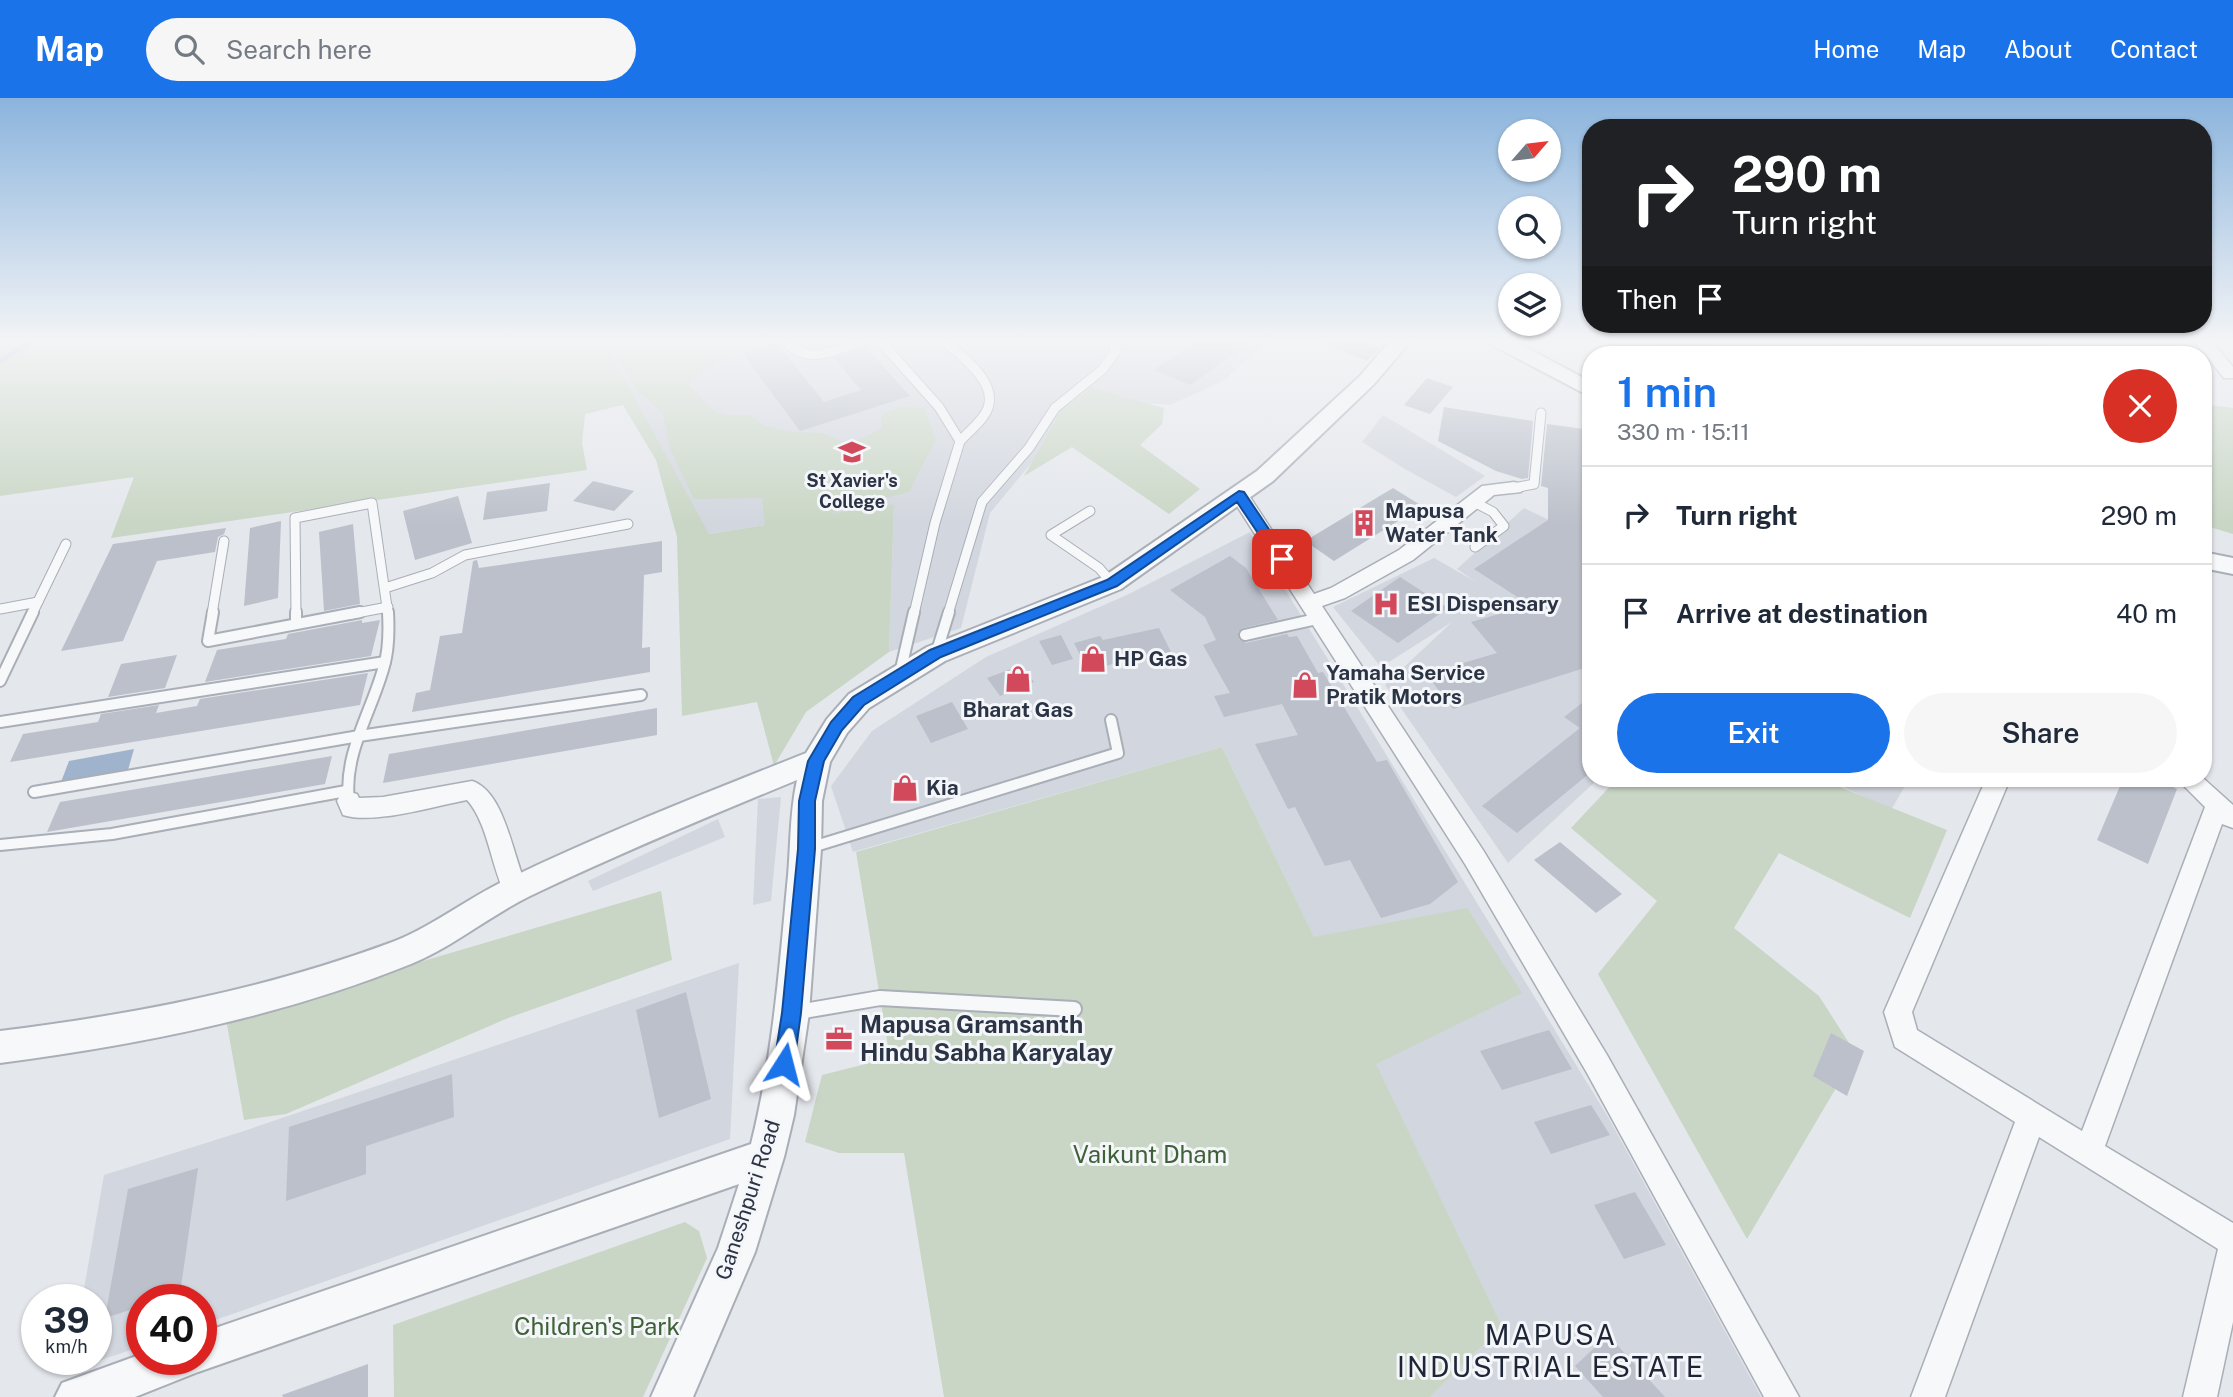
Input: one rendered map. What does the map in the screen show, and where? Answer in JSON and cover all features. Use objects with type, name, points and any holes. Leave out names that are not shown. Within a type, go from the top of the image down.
[{"type":"street","name":"Ganeshpuri Road","points":[[672,1397],[736,1252],[766,1157],[776,1115],[792,1013],[806,849],[807,801],[816,761],[837,726],[859,701],[936,654],[1112,583],[1265,476],[1343,403]]},
{"type":"street","points":[[1316,611],[1338,593],[1406,555],[1489,490],[1514,488]]},
{"type":"street","points":[[1239,495],[1474,857],[1584,1041],[1782,1397]]},
{"type":"street","points":[[2212,562],[2233,566]]},
{"type":"street","points":[[0,1046],[157,1024],[237,1006],[401,954],[515,889],[659,823],[816,761]]},
{"type":"street","points":[[1995,787],[1898,1012],[1905,1038],[2233,1241]]},
{"type":"street","points":[[2088,1153],[2226,811],[2198,787]]},
{"type":"street","points":[[348,796],[351,808],[383,806],[472,790],[482,799],[494,819],[505,873],[515,889]]},
{"type":"street","points":[[1928,1397],[2031,1118]]},
{"type":"street","points":[[217,1347],[766,1157]]},
{"type":"street","points":[[2200,1397],[2233,1251]]},
{"type":"street","points":[[76,1397],[140,1375]]},
{"type":"lane","points":[[935,403],[960,441]]},
{"type":"lane","points":[[900,676],[935,523],[960,441],[988,407],[989,403]]},
{"type":"lane","points":[[936,654],[982,502],[1028,448],[1055,408],[1062,403]]},
{"type":"lane","points":[[1514,488],[1534,484],[1541,413]]},
{"type":"lane","points":[[1474,502],[1493,512],[1504,526],[1475,547]]},
{"type":"lane","points":[[0,845],[111,834],[348,796],[359,736],[385,662],[388,607],[372,503],[295,519],[296,624]]},
{"type":"lane","points":[[1090,511],[1051,535],[1099,568],[1112,583]]},
{"type":"lane","points":[[385,588],[432,573],[465,555],[628,524]]},
{"type":"lane","points":[[224,541],[208,641],[388,607]]},
{"type":"lane","points":[[0,681],[66,544]]},
{"type":"lane","points":[[0,609],[38,603]]},
{"type":"lane","points":[[1245,635],[1316,611]]},
{"type":"lane","points":[[0,722],[385,662]]},
{"type":"lane","points":[[34,792],[359,736],[640,695]]},
{"type":"lane","points":[[806,849],[1118,753],[1111,720]]},
{"type":"lane","points":[[792,1013],[880,998],[1074,1009]]},
{"type":"shaded area","name":"St Xavier's College","points":[[637,403],[1081,403],[990,513],[961,628],[889,652],[894,505],[708,534]]},
{"type":"shaded area","name":"St Xavier's College","points":[[1141,403],[1175,403],[1170,405]]},
{"type":"shaded area","points":[[1383,415],[1485,476],[1456,497],[1405,469],[1362,442]]},
{"type":"shaded area","points":[[1524,508],[1582,536],[1582,787],[1589,787],[1508,863],[1385,685],[1452,622],[1381,667],[1333,607],[1434,558],[1476,582],[1457,569]]},
{"type":"shaded area","points":[[1250,532],[1608,1117],[1761,1397],[1430,1397],[1502,1326],[1222,747],[853,852],[831,786],[872,731],[986,657],[1129,594]]},
{"type":"shaded area","points":[[1844,787],[1904,787],[1891,810]]},
{"type":"shaded area","points":[[781,797],[771,901],[753,905],[758,799]]},
{"type":"shaded area","points":[[718,819],[725,837],[593,891],[588,881]]},
{"type":"shaded area","points":[[739,963],[730,1139],[217,1319],[217,1284],[126,1284],[126,1351],[112,1356],[112,1284],[85,1284],[104,1175],[244,1131]]},
{"type":"green space","points":[[0,403],[637,403],[709,534],[765,525],[762,498],[694,499],[670,449],[663,414],[651,403],[705,403],[712,410],[725,415],[750,415],[766,426],[793,432],[823,433],[841,441],[859,440],[881,428],[882,415],[900,407],[924,408],[936,439],[909,492],[846,507],[830,514],[894,504],[889,652],[806,712],[774,766],[757,702],[682,716],[677,537],[656,460],[623,405],[585,414],[582,443],[587,470],[111,538],[134,477],[0,496]]},
{"type":"green space","points":[[1072,403],[1144,403],[1164,408],[1162,424],[1140,445],[1200,489],[1169,514],[1072,447],[1024,476],[1061,411]]},
{"type":"green space","points":[[2212,405],[2233,408],[2233,534],[2212,528]]},
{"type":"green space","name":"Vaikunt Dham","points":[[1222,747],[1314,937],[1467,908],[1522,993],[1376,1064],[1502,1326],[1430,1397],[944,1397],[904,1153],[839,1153],[805,1142],[822,1075],[890,1058],[856,852]]},
{"type":"green space","points":[[1609,787],[1840,787],[1947,830],[1910,918],[1779,853],[1734,928],[1819,996],[1856,1054],[1747,1239],[1598,974],[1657,901],[1571,828]]},
{"type":"green space","points":[[661,891],[672,960],[508,1018],[286,1114],[244,1120],[226,1019]]},
{"type":"green space","name":"Children's Park","points":[[685,1222],[699,1231],[707,1258],[643,1397],[394,1397],[393,1325]]},
{"type":"water","points":[[134,749],[128,770],[61,782],[69,761]]},
{"type":"building","points":[[779,403],[889,403],[800,431]]},
{"type":"building","points":[[1406,403],[1440,403],[1430,414],[1404,405]]},
{"type":"building","points":[[1444,407],[1533,421],[1528,478],[1522,479],[1496,471],[1438,441]]},
{"type":"building","points":[[1547,424],[1582,429],[1582,669],[1453,709],[1426,674],[1497,653],[1471,622],[1530,605],[1474,569],[1548,520],[1548,488],[1541,486]]},
{"type":"building","points":[[593,481],[634,491],[614,511],[573,501]]},
{"type":"building","points":[[550,483],[547,511],[483,520],[487,492]]},
{"type":"building","name":"Mapusa Water Tank","points":[[1393,488],[1422,506],[1334,561],[1305,541]]},
{"type":"building","points":[[458,496],[472,543],[415,560],[403,511]]},
{"type":"building","points":[[281,521],[278,598],[244,606],[250,528]]},
{"type":"building","points":[[353,524],[360,604],[324,611],[319,532]]},
{"type":"building","points":[[226,528],[224,534],[218,537],[215,552],[157,561],[123,641],[61,651],[113,544]]},
{"type":"building","points":[[662,541],[662,572],[644,575],[642,648],[650,647],[650,672],[412,712],[416,693],[430,690],[440,636],[462,633],[473,561],[477,560],[479,568]]},
{"type":"building","points":[[1230,556],[1246,568],[1278,620],[1243,628],[1238,632],[1239,640],[1246,643],[1287,634],[1289,637],[1297,636],[1318,673],[1323,672],[1377,762],[1387,760],[1458,882],[1430,904],[1381,918],[1350,860],[1325,866],[1295,807],[1288,809],[1255,744],[1298,735],[1282,704],[1224,717],[1214,696],[1230,693],[1203,645],[1216,640],[1205,617],[1170,590]]},
{"type":"building","points":[[1400,577],[1448,608],[1398,643],[1351,611]]},
{"type":"building","points":[[362,620],[362,623],[380,620],[371,656],[205,682],[217,650],[286,639],[288,634]]},
{"type":"building","points":[[1159,628],[1172,654],[1140,661],[1138,657],[1088,671],[1074,643],[1100,636],[1103,640]]},
{"type":"building","points":[[1061,635],[1073,659],[1052,665],[1039,641]]},
{"type":"building","points":[[177,655],[165,688],[108,697],[121,664]]},
{"type":"building","points":[[1021,665],[1034,682],[1000,696],[987,678]]},
{"type":"building","points":[[368,673],[360,705],[10,762],[23,734],[98,722],[101,714],[159,705],[156,713],[197,706],[200,699]]},
{"type":"building","points":[[952,702],[968,729],[931,743],[916,716]]},
{"type":"building","points":[[1582,703],[1582,779],[1517,833],[1482,806],[1580,728],[1564,717]]},
{"type":"building","points":[[657,708],[657,735],[383,783],[389,754]]},
{"type":"building","points":[[332,756],[325,784],[47,832],[60,802]]},
{"type":"building","points":[[2120,787],[2177,789],[2148,864],[2097,840]]},
{"type":"building","points":[[1560,842],[1622,894],[1596,913],[1534,860]]},
{"type":"building","points":[[686,992],[711,1099],[659,1118],[636,1010]]},
{"type":"building","points":[[1549,1030],[1572,1069],[1502,1090],[1480,1051]]},
{"type":"building","points":[[1831,1033],[1864,1051],[1847,1096],[1813,1076]]},
{"type":"building","points":[[452,1074],[454,1117],[366,1146],[366,1174],[286,1201],[289,1127]]},
{"type":"building","points":[[1591,1105],[1610,1135],[1551,1154],[1534,1122]]},
{"type":"building","points":[[198,1168],[181,1284],[126,1284],[126,1311],[112,1316],[111,1284],[128,1189]]},
{"type":"building","points":[[1635,1192],[1666,1245],[1624,1259],[1594,1205]]},
{"type":"building","points":[[1608,1335],[1665,1397],[1603,1397],[1575,1366]]},
{"type":"building","points":[[368,1364],[368,1397],[282,1395]]},
{"type":"place","name":"St Xavier's College","points":[[852,452]]},
{"type":"place","name":"Mapusa Water Tank","points":[[1364,523]]},
{"type":"place","name":"ESI Dispensary","points":[[1386,604]]},
{"type":"place","name":"HP Gas","points":[[1093,659]]},
{"type":"place","name":"Bharat Gas","points":[[1018,679]]},
{"type":"place","name":"Yamaha Service Pratik Motors","points":[[1305,685]]},
{"type":"place","name":"Kia","points":[[905,788]]},
{"type":"place","name":"Mapusa Gramsanth Hindu Sabha Karyalay","points":[[839,1039]]},
{"type":"district","name":"MAPUSA INDUSTRIAL ESTATE","points":[[1551,1351]]},
{"type":"route","points":[[784,1064],[792,1013],[806,849],[807,801],[816,761],[837,726],[859,701],[936,654],[1112,583],[1239,495],[1282,559]]}]
